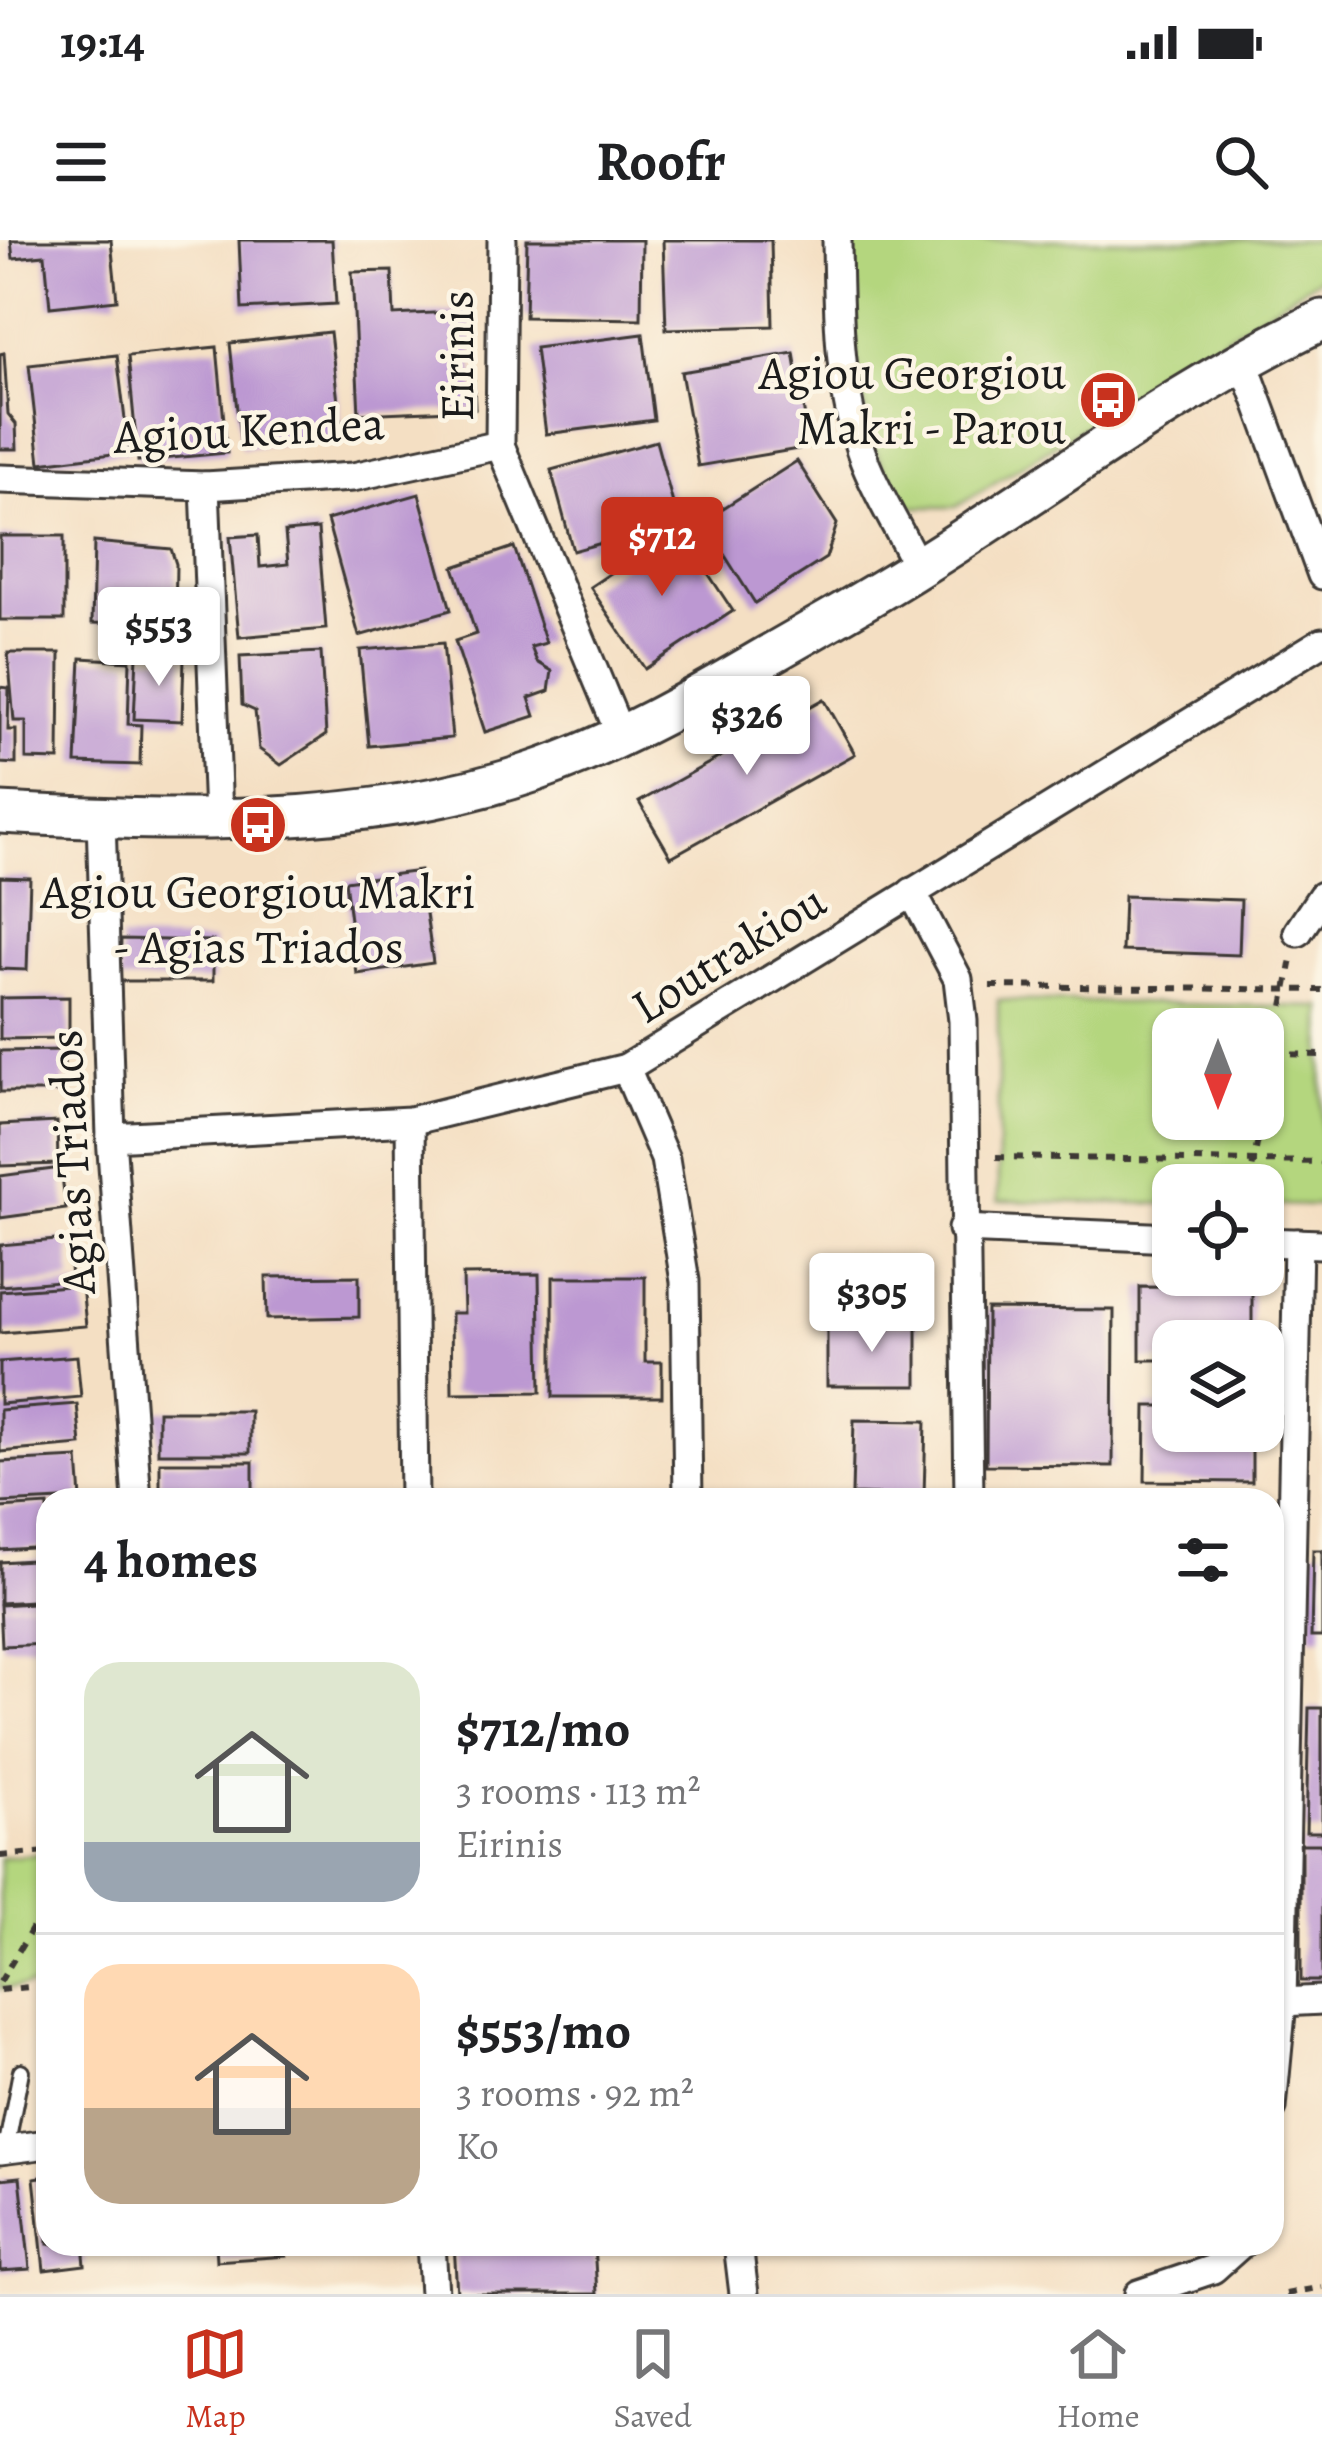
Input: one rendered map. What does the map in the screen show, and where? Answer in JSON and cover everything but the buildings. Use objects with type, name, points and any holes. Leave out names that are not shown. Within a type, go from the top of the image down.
[{"type":"street","name":"Eirinis","points":[[502,240],[500,445],[621,736]]},
{"type":"street","points":[[837,240],[838,325],[864,460],[918,568]]},
{"type":"street","points":[[0,813],[101,818],[366,808],[452,795],[534,772],[621,736],[918,568],[1242,358],[1322,320]]},
{"type":"street","points":[[1242,358],[1322,575]]},
{"type":"street","name":"Agiou Kendea","points":[[0,479],[205,485],[352,477],[500,445]]},
{"type":"street","points":[[205,485],[218,816]]},
{"type":"street","name":"Loutrakiou","points":[[111,1137],[410,1121],[626,1068],[1322,642]]},
{"type":"street","name":"Agias Triados","points":[[101,818],[111,1137],[136,1488]]},
{"type":"street","points":[[912,892],[958,985],[969,1488]]},
{"type":"street","points":[[1298,932],[1322,896]]},
{"type":"street","points":[[626,1068],[665,1160],[685,1281],[688,1488]]},
{"type":"street","points":[[410,1121],[414,1488]]},
{"type":"street","points":[[962,1229],[1152,1237]]},
{"type":"street","points":[[1284,1948],[1310,1244]]},
{"type":"street","points":[[1284,2002],[1322,2000]]},
{"type":"street","points":[[3,2150],[36,2146]]},
{"type":"street","points":[[432,2256],[434,2294]]},
{"type":"street","points":[[739,2256],[744,2294]]},
{"type":"street","points":[[1150,2292],[1213,2269],[1228,2256]]},
{"type":"lane","points":[[3,2150],[21,2071]]},
{"type":"path","points":[[1283,1008],[1298,932]]},
{"type":"path","points":[[958,985],[1322,990]]},
{"type":"path","points":[[1284,1054],[1322,1055]]},
{"type":"path","points":[[1253,1164],[1258,1140]]},
{"type":"path","points":[[963,1156],[1322,1162]]},
{"type":"path","points":[[0,1856],[36,1853]]},
{"type":"path","points":[[0,1986],[36,1923]]},
{"type":"path","points":[[0,1986],[36,1984]]},
{"type":"path","points":[[1286,2294],[1322,2287]]},
{"type":"green space","points":[[851,240],[1322,240],[1322,276],[956,507],[904,507],[871,442],[851,324]]},
{"type":"green space","points":[[998,1000],[1322,1007],[1322,1206],[1284,1205],[1284,1164],[1152,1164],[1152,1204],[998,1201]]},
{"type":"green space","points":[[36,1854],[36,1985],[0,1989],[0,1858]]},
{"type":"place","name":"Agiou Georgiou Makri - Parou","points":[[1108,400]]},
{"type":"place","name":"Agiou Georgiou Makri - Agias Triados","points":[[258,825]]}]
